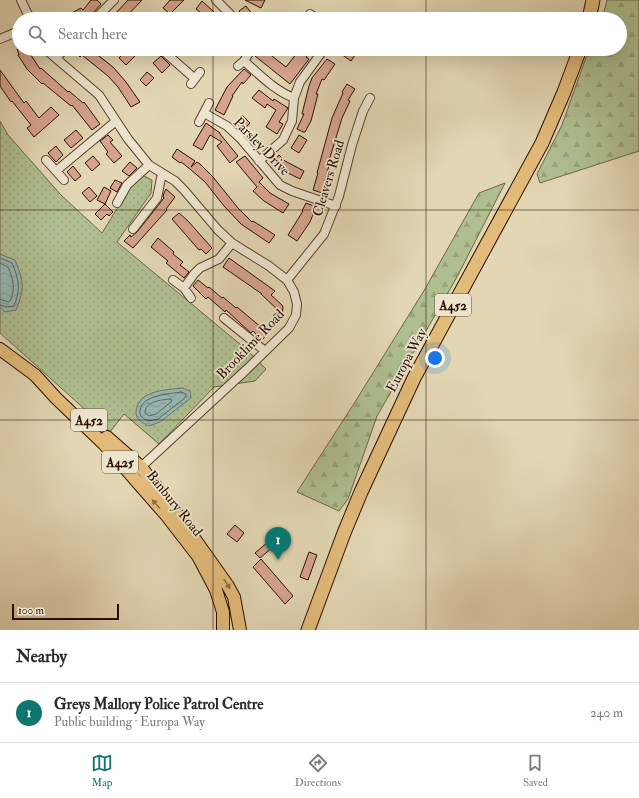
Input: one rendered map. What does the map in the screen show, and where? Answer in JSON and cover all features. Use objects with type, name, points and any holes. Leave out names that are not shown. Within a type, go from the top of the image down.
[{"type":"highway","points":[[591,12],[594,0]]},
{"type":"highway","name":"Europa Way","points":[[308,629],[344,533],[394,418],[443,324],[542,142],[564,92],[577,56]]},
{"type":"main road","name":"Banbury Road","points":[[0,349],[35,375],[56,398],[104,444],[136,470],[174,510],[228,586],[234,597],[240,630]]},
{"type":"main road","name":"Banbury Road","points":[[136,470],[167,516],[198,556],[219,597],[223,612],[223,630]]},
{"type":"street","points":[[21,0],[27,12]]},
{"type":"street","points":[[103,12],[114,0]]},
{"type":"street","points":[[216,0],[228,12]]},
{"type":"street","points":[[0,39],[12,34]]},
{"type":"street","name":"Brooklime Road","points":[[54,56],[99,95],[116,121],[144,154],[149,165],[175,181],[218,230],[232,243],[269,266],[287,280],[296,298],[296,315],[289,328],[136,470]]},
{"type":"street","points":[[169,56],[195,78]]},
{"type":"street","points":[[247,56],[241,64],[278,90],[294,98]]},
{"type":"street","points":[[259,161],[283,140],[292,121],[294,98],[300,82],[319,56]]},
{"type":"street","name":"Cleavers Road","points":[[287,280],[324,234],[336,206],[363,111],[370,98]]},
{"type":"street","points":[[199,122],[209,103]]},
{"type":"street","name":"Parsley Drive","points":[[204,113],[227,126],[240,138],[280,185],[292,191],[336,206]]},
{"type":"street","points":[[56,171],[116,121]]},
{"type":"street","points":[[46,160],[64,180]]},
{"type":"street","points":[[117,203],[127,185],[149,165]]},
{"type":"street","points":[[133,229],[157,198],[162,173]]},
{"type":"street","points":[[184,288],[200,268],[219,259],[232,243]]},
{"type":"street","points":[[173,280],[184,288],[191,298]]},
{"type":"street","points":[[224,318],[265,351]]},
{"type":"green space","points":[[607,0],[639,0],[639,151],[540,183],[537,174],[562,125],[587,56],[627,56],[627,12],[604,12]]},
{"type":"green space","points":[[0,121],[8,135],[61,195],[102,233],[131,186],[144,176],[152,180],[151,193],[117,242],[247,350],[266,369],[255,381],[214,387],[159,444],[124,414],[110,432],[0,333]]},
{"type":"green space","points":[[505,183],[457,277],[377,416],[348,499],[339,511],[297,492],[425,289],[479,193]]},
{"type":"water","points":[[0,254],[15,260],[22,280],[21,296],[16,310],[5,312],[0,307]]},
{"type":"water","points":[[182,388],[190,391],[191,398],[160,422],[149,426],[138,418],[136,411],[138,404],[147,395],[154,392]]},
{"type":"building","points":[[91,0],[97,0],[101,4],[94,12],[74,12],[81,8],[83,10]]},
{"type":"building","points":[[128,0],[142,0],[131,12],[117,12]]},
{"type":"building","points":[[170,0],[184,0],[172,12],[168,12],[163,8]]},
{"type":"building","points":[[245,0],[265,0],[261,8]]},
{"type":"building","points":[[202,1],[214,12],[200,12],[196,9]]},
{"type":"building","points":[[246,6],[250,12],[240,12]]},
{"type":"building","points":[[19,56],[32,56],[40,69],[41,68],[68,92],[69,91],[83,103],[84,102],[100,124],[92,130],[72,105],[71,106],[43,83],[42,84],[27,69]]},
{"type":"building","points":[[83,56],[99,56],[113,67],[140,102],[131,107],[118,87],[108,76]]},
{"type":"building","points":[[121,56],[135,56],[126,65],[119,58]]},
{"type":"building","points":[[161,56],[170,65],[162,73],[153,63]]},
{"type":"building","points":[[255,56],[272,56],[286,67],[295,56],[307,56],[309,59],[290,84]]},
{"type":"building","points":[[344,56],[354,56],[351,61]]},
{"type":"building","points":[[327,59],[335,64],[324,80],[322,79],[316,94],[318,94],[311,121],[305,132],[303,132],[297,129],[304,114],[302,114],[309,86],[312,78]]},
{"type":"building","points":[[244,69],[251,75],[243,84],[242,82],[232,96],[224,115],[215,110],[227,87]]},
{"type":"building","points":[[0,70],[24,103],[26,101],[39,118],[51,107],[59,115],[34,137],[27,128],[31,125],[12,101],[11,102],[0,86]]},
{"type":"building","points":[[147,72],[154,78],[146,86],[140,80]]},
{"type":"building","points":[[347,84],[355,89],[348,100],[350,101],[342,118],[328,164],[322,193],[313,190],[332,118],[343,93],[342,92]]},
{"type":"building","points":[[259,90],[273,101],[274,99],[288,108],[279,122],[283,124],[277,134],[266,127],[276,110],[267,104],[265,108],[252,98]]},
{"type":"building","points":[[242,115],[250,123],[243,131],[234,123]]},
{"type":"building","points":[[206,123],[220,133],[238,156],[230,163],[217,146],[222,142],[210,135],[202,150],[193,145]]},
{"type":"building","points":[[76,130],[83,138],[71,148],[64,140]]},
{"type":"building","points":[[108,135],[113,140],[110,142],[122,156],[114,163],[106,154],[108,152],[100,141]]},
{"type":"building","points":[[299,135],[307,140],[299,153],[291,148]]},
{"type":"building","points":[[56,146],[63,155],[56,162],[48,153]]},
{"type":"building","points":[[177,149],[195,161],[191,167],[197,162],[200,164],[252,222],[253,221],[275,235],[269,243],[241,224],[205,182],[181,162],[180,163],[172,157]]},
{"type":"building","points":[[279,155],[285,161],[304,171],[300,179],[282,170],[281,172],[272,163]]},
{"type":"building","points":[[93,156],[100,164],[92,171],[85,163]]},
{"type":"building","points":[[245,156],[263,178],[259,182],[270,193],[289,204],[283,213],[264,201],[253,191],[257,187],[236,162]]},
{"type":"building","points":[[130,162],[137,168],[129,176],[122,171]]},
{"type":"building","points":[[73,166],[81,176],[75,181],[67,172]]},
{"type":"building","points":[[115,180],[122,183],[117,192],[110,188]]},
{"type":"building","points":[[89,187],[97,196],[90,202],[82,193]]},
{"type":"building","points":[[104,187],[111,191],[105,204],[97,200]]},
{"type":"building","points":[[166,189],[175,197],[166,209],[167,210],[133,248],[124,241],[130,235],[131,237],[137,232],[164,198]]},
{"type":"building","points":[[306,203],[316,207],[310,222],[297,241],[288,235],[303,211]]},
{"type":"building","points":[[105,204],[113,212],[109,216],[107,214],[101,220],[95,214]]},
{"type":"building","points":[[179,213],[212,248],[206,254],[201,249],[199,250],[172,219]]},
{"type":"building","points":[[158,238],[183,262],[180,265],[189,272],[184,278],[166,263],[168,261],[151,247]]},
{"type":"building","points":[[229,258],[275,291],[271,295],[283,307],[282,317],[278,321],[273,316],[279,311],[262,294],[223,267]]},
{"type":"building","points":[[198,280],[236,308],[237,307],[269,332],[262,340],[253,331],[251,333],[226,310],[225,312],[208,297],[206,299],[193,286]]},
{"type":"building","points":[[235,525],[244,533],[237,542],[227,534]]},
{"type":"building","points":[[275,536],[280,541],[260,558],[255,553]]},
{"type":"building","points":[[309,552],[317,555],[308,580],[300,577]]},
{"type":"building","points":[[261,559],[293,596],[285,604],[253,567]]},
{"type":"place","name":"Greys Mallory Police Patrol Centre","points":[[278,560]]}]
